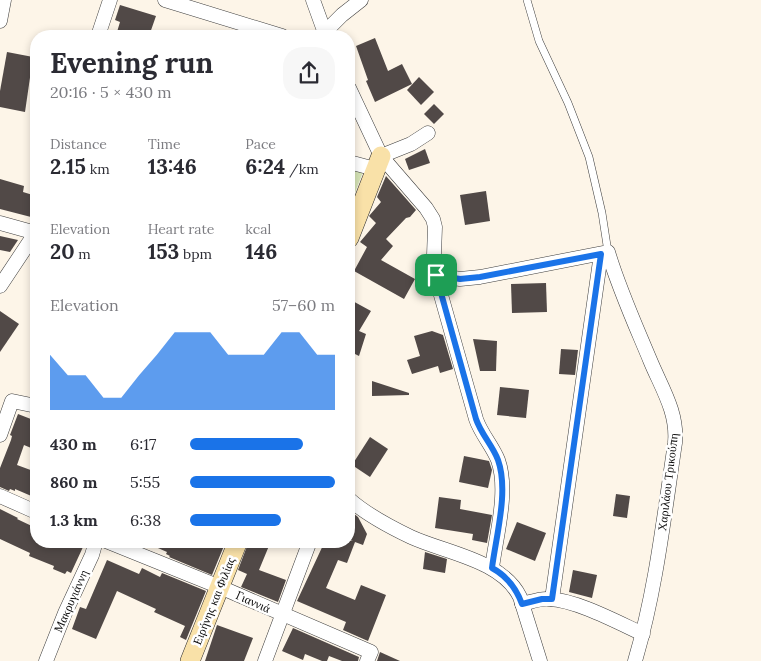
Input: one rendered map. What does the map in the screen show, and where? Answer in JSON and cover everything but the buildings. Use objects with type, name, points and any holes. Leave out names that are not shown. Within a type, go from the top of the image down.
[{"type":"street","points":[[0,21],[4,0]]},
{"type":"street","points":[[100,30],[110,0]]},
{"type":"street","points":[[165,0],[262,30]]},
{"type":"street","points":[[313,0],[322,30]]},
{"type":"street","points":[[328,30],[342,15],[361,0]]},
{"type":"street","points":[[355,104],[378,163],[433,219],[435,227],[434,255],[436,275],[479,430],[497,458],[500,467],[502,497],[492,568]]},
{"type":"street","points":[[355,162],[378,163],[428,133]]},
{"type":"street","points":[[355,222],[378,163]]},
{"type":"street","points":[[0,223],[30,231]]},
{"type":"street","points":[[0,286],[30,242]]},
{"type":"street","points":[[436,275],[460,279],[480,277],[605,253],[552,599]]},
{"type":"street","name":"Χαριλάου Τρικούπη","points":[[605,253],[667,396],[675,424],[662,530],[643,634],[635,661]]},
{"type":"street","points":[[0,436],[12,402],[30,405]]},
{"type":"street","points":[[0,496],[30,509]]},
{"type":"street","points":[[355,504],[368,514],[412,537],[492,568],[510,583],[522,604],[540,661]]},
{"type":"street","name":"Μακρυγιάννη","points":[[46,661],[94,548]]},
{"type":"street","name":"Γιαννιά","points":[[123,548],[283,615],[369,657]]},
{"type":"street","name":"Ειρήνης και Φιλίας","points":[[190,661],[235,548]]},
{"type":"street","points":[[265,661],[307,548]]},
{"type":"street","points":[[522,604],[542,599],[552,599],[586,609],[643,634]]},
{"type":"lane","points":[[528,0],[539,40],[568,103],[589,157],[602,213],[605,253]]},
{"type":"green space","points":[[355,170],[363,172],[355,193]]},
{"type":"route","points":[[601,254],[552,599],[542,599],[522,604],[515,588],[492,568],[502,497],[500,467],[492,449],[479,430],[441,299],[436,275],[460,279],[480,277],[601,254]]}]
